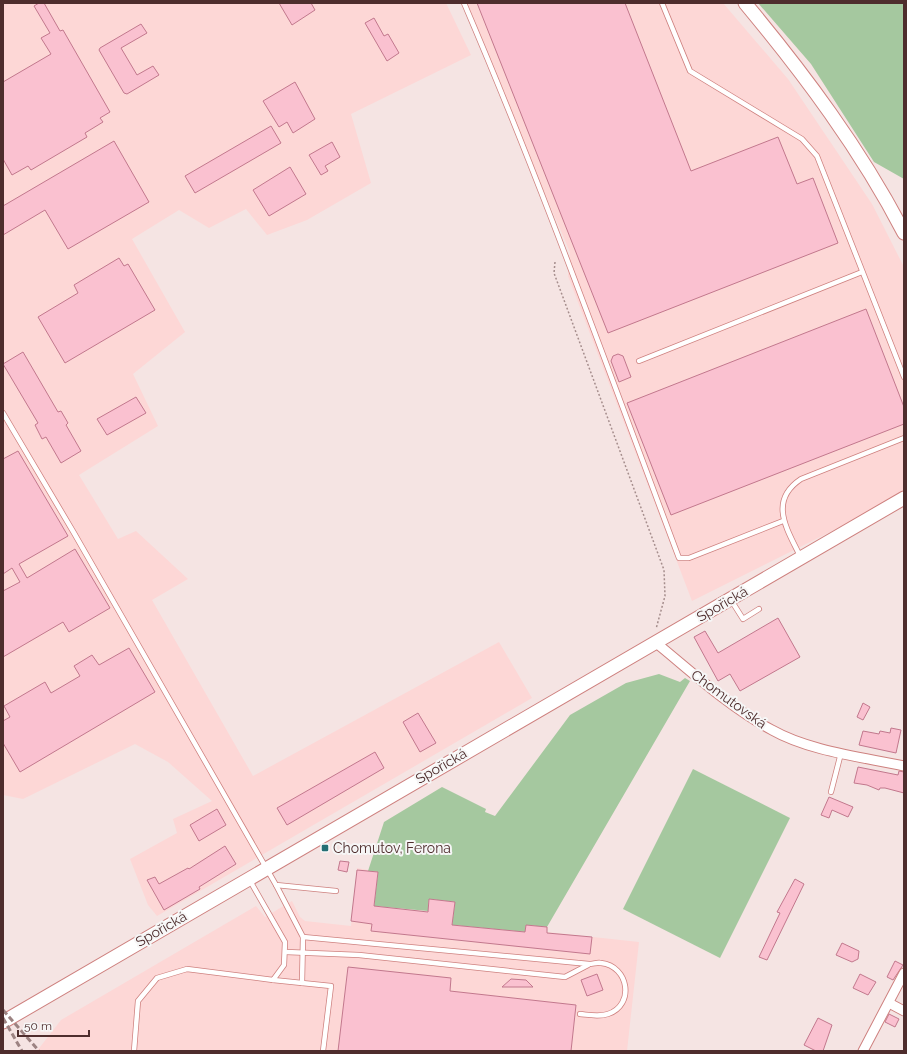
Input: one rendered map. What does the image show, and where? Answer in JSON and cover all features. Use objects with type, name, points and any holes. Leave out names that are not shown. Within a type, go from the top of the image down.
[{"type":"street","points":[[745,3],[776,40],[827,109],[902,225]]},
{"type":"street","name":"Spořická","points":[[3,1022],[248,878],[904,498]]},
{"type":"street","name":"Chomutovská","points":[[655,642],[735,707],[773,731],[812,746],[904,766]]},
{"type":"street","points":[[863,1051],[904,973]]},
{"type":"street","points":[[889,1003],[904,1011]]},
{"type":"lane","points":[[464,3],[512,118],[552,221],[679,558],[689,558],[783,521]]},
{"type":"lane","points":[[662,3],[690,71],[802,139],[817,156],[904,377]]},
{"type":"lane","points":[[639,361],[862,272]]},
{"type":"lane","points":[[3,414],[74,533],[276,884],[303,937],[302,983]]},
{"type":"lane","points":[[801,558],[783,521],[783,501],[789,487],[801,479],[904,438]]},
{"type":"lane","points":[[730,599],[743,619],[759,609]]},
{"type":"lane","points":[[831,792],[842,752]]},
{"type":"lane","points":[[248,878],[286,942],[284,965],[273,980]]},
{"type":"lane","points":[[276,884],[336,892]]},
{"type":"lane","points":[[303,937],[589,964],[601,963],[612,966],[622,974],[626,982],[626,992],[624,1001],[618,1008],[610,1014],[599,1016],[580,1014]]},
{"type":"lane","points":[[286,952],[359,955],[565,977],[589,964]]},
{"type":"lane","points":[[134,1051],[138,1002],[157,978],[187,969],[331,986],[323,1051]]},
{"type":"path","points":[[555,262],[554,274],[664,570],[665,596],[657,623],[655,642]]},
{"type":"shaded area","points":[[3,3],[446,3],[471,55],[351,114],[371,183],[307,220],[267,235],[246,209],[209,228],[179,210],[132,239],[185,332],[133,374],[158,426],[79,475],[118,539],[136,531],[188,579],[152,600],[253,776],[499,642],[532,698],[157,916],[148,905],[130,859],[177,833],[173,819],[212,801],[168,762],[135,744],[23,799],[3,795]]},
{"type":"shaded area","points":[[462,3],[723,3],[788,79],[872,204],[904,267],[904,495],[692,601],[568,276],[570,252]]},
{"type":"shaded area","points":[[357,868],[378,872],[374,906],[428,911],[455,902],[453,925],[525,932],[526,925],[548,927],[547,932],[639,942],[627,1051],[37,1051],[61,1020],[256,906],[265,917],[292,901],[300,917],[305,921],[351,926]]},
{"type":"green space","points":[[758,3],[904,3],[904,179],[874,162],[811,64]]},
{"type":"green space","points":[[659,674],[680,682],[685,678],[690,681],[547,927],[526,925],[525,932],[452,925],[455,902],[429,899],[428,911],[374,906],[378,872],[368,871],[384,822],[442,787],[486,809],[485,812],[495,816],[570,715],[626,683]]},
{"type":"green space","points":[[693,769],[790,818],[720,958],[623,909]]},
{"type":"building","points":[[39,3],[44,3],[60,31],[63,30],[110,112],[100,118],[103,122],[85,133],[87,137],[31,170],[28,166],[12,175],[3,159],[3,82],[51,54],[41,38],[50,33],[34,6]]},
{"type":"building","points":[[279,3],[311,3],[315,10],[292,25]]},
{"type":"building","points":[[477,3],[625,3],[691,171],[778,137],[797,184],[813,178],[838,243],[608,333]]},
{"type":"building","points":[[374,18],[384,36],[388,34],[399,53],[387,61],[365,23]]},
{"type":"building","points":[[141,24],[147,33],[121,48],[137,75],[153,66],[159,75],[127,94],[124,93],[99,50]]},
{"type":"building","points":[[295,82],[315,119],[293,133],[287,122],[279,127],[263,101]]},
{"type":"building","points":[[271,126],[281,143],[195,193],[185,176]]},
{"type":"building","points":[[114,141],[149,202],[68,249],[45,210],[3,235],[3,206]]},
{"type":"building","points":[[332,142],[340,157],[325,166],[328,171],[321,175],[309,155]]},
{"type":"building","points":[[290,167],[306,194],[269,216],[253,190]]},
{"type":"building","points":[[119,258],[124,266],[128,264],[155,310],[65,363],[38,317],[78,293],[74,285]]},
{"type":"building","points":[[866,309],[904,407],[904,424],[671,515],[627,403]]},
{"type":"building","points":[[23,352],[58,412],[61,411],[68,423],[66,425],[81,451],[61,463],[46,437],[42,439],[35,425],[38,423],[3,364]]},
{"type":"building","points":[[618,354],[623,356],[631,377],[619,382],[611,361],[613,356]]},
{"type":"building","points":[[136,397],[146,413],[107,435],[97,419]]},
{"type":"building","points":[[18,451],[68,536],[19,564],[27,578],[75,549],[110,608],[69,632],[63,622],[3,657],[3,591],[20,582],[12,568],[3,574],[3,459]]},
{"type":"building","points":[[778,618],[800,657],[740,691],[730,674],[718,681],[694,637],[705,631],[718,653]]},
{"type":"building","points":[[129,648],[155,692],[20,772],[3,743],[3,721],[10,717],[4,706],[45,682],[51,693],[80,676],[74,666],[92,655],[99,665]]},
{"type":"building","points":[[863,703],[870,707],[863,720],[857,717]]},
{"type":"building","points":[[418,713],[436,743],[420,752],[403,722]]},
{"type":"building","points":[[891,728],[901,730],[896,753],[859,745],[863,731],[879,734],[880,731],[890,733]]},
{"type":"building","points":[[375,752],[384,768],[287,825],[277,808]]},
{"type":"building","points":[[858,767],[898,775],[899,771],[904,772],[904,793],[885,788],[880,788],[879,790],[867,785],[854,783]]},
{"type":"building","points":[[829,797],[853,807],[848,817],[832,810],[829,818],[821,815]]},
{"type":"building","points":[[217,809],[226,825],[199,841],[190,825]]},
{"type":"building","points":[[225,846],[236,864],[199,887],[200,889],[164,910],[147,880],[155,877],[159,884],[188,868],[189,869]]},
{"type":"building","points":[[340,861],[349,862],[347,872],[338,870]]},
{"type":"building","points":[[357,870],[378,872],[374,906],[428,912],[429,899],[455,902],[452,925],[525,932],[526,925],[547,927],[547,933],[592,937],[590,954],[371,931],[372,924],[351,921]]},
{"type":"building","points":[[795,879],[804,884],[767,960],[759,957],[780,913],[777,912]]},
{"type":"building","points":[[842,943],[859,951],[858,959],[852,962],[836,955]]},
{"type":"building","points":[[895,961],[903,965],[893,980],[887,977]]},
{"type":"building","points":[[348,967],[451,978],[450,991],[576,1005],[571,1051],[338,1051]]},
{"type":"building","points":[[597,974],[603,990],[587,996],[581,980]]},
{"type":"building","points":[[860,974],[876,982],[868,995],[853,988]]},
{"type":"building","points":[[511,979],[526,980],[533,987],[502,987]]},
{"type":"building","points":[[889,1014],[899,1019],[895,1027],[885,1022]]},
{"type":"building","points":[[818,1018],[832,1025],[823,1051],[816,1051],[804,1045]]},
{"type":"railway","points":[[3,1010],[39,1051]]},
{"type":"railway","points":[[3,1018],[22,1051]]},
{"type":"place","name":"Chomutov, Ferona","points":[[325,848]]}]
